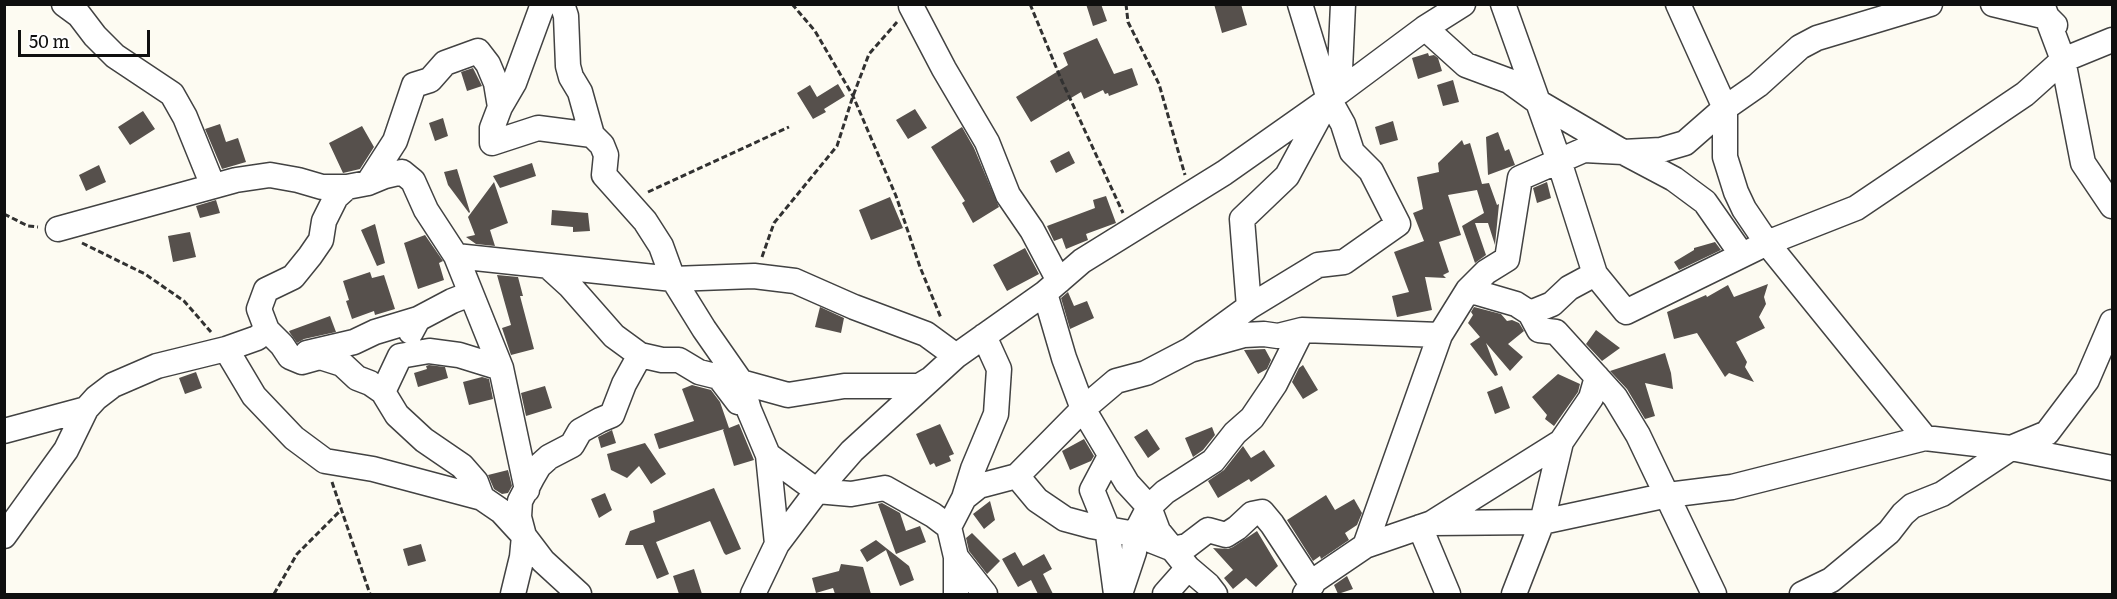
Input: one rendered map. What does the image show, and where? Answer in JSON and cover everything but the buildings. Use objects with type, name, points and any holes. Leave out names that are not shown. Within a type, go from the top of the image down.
[{"type":"street","points":[[64,4],[79,15],[95,36],[115,56],[172,94],[185,117],[213,186]]},
{"type":"street","points":[[543,4],[514,82],[500,107],[492,128],[492,143],[538,128],[591,135],[602,144],[606,154],[604,175],[645,221],[661,246],[673,279],[741,382],[749,410],[768,455],[777,544]]},
{"type":"street","points":[[562,4],[566,16],[568,66],[571,77],[580,92],[591,135]]},
{"type":"street","points":[[964,498],[979,486],[1017,476],[1083,409],[1116,381],[1146,374],[1190,350],[1249,307],[1318,265],[1344,262],[1398,224],[1371,171],[1352,152],[1300,4]]},
{"type":"street","points":[[1249,307],[1242,219],[1287,176],[1334,96],[1343,4]]},
{"type":"street","points":[[753,594],[777,544],[817,491],[852,451],[956,356],[1052,287],[1082,261],[1224,173],[1334,96],[1425,28],[1463,4]]},
{"type":"street","points":[[1503,4],[1559,161],[1595,274],[1626,312],[1767,243],[1856,208],[2025,94],[2063,60],[2106,47]]},
{"type":"street","points":[[1678,4],[1725,108],[1725,157],[1740,200],[1767,243],[1925,438]]},
{"type":"street","points":[[1365,546],[1440,335],[1468,290],[1486,272],[1507,259],[1520,178],[1584,150],[1623,152],[1661,150],[1685,143],[1725,108],[1758,85],[1800,47],[1817,38],[1930,4]]},
{"type":"street","points":[[1993,4],[2045,11],[2070,40],[2106,47]]},
{"type":"street","points":[[911,6],[944,69],[987,141],[1008,195],[1032,230],[1052,287],[1064,358],[1083,409],[1127,483],[1149,507],[1158,531],[1188,568],[1215,594]]},
{"type":"street","points":[[2045,11],[2063,60],[2083,163],[2112,206]]},
{"type":"street","points":[[1425,28],[1467,65],[1509,81],[1538,102],[1674,179],[1705,202],[1742,255]]},
{"type":"street","points":[[58,229],[236,180],[270,175],[322,187],[358,185],[395,141],[414,86],[430,80],[445,63],[478,51],[488,64],[496,83],[500,107]]},
{"type":"street","points":[[482,498],[476,482],[462,466],[424,440],[397,415],[382,392],[370,383],[357,378],[342,364],[320,357],[302,362],[290,357],[267,330],[258,309],[266,290],[293,277],[310,256],[321,240],[324,221],[336,197],[358,185],[402,172],[413,181],[426,210],[456,256],[501,368],[527,490]]},
{"type":"street","points":[[456,256],[673,279],[754,276],[795,281],[926,334],[956,356]]},
{"type":"street","points":[[548,266],[577,294],[614,336],[640,355],[662,360],[679,360],[699,372],[719,377],[735,400],[749,410]]},
{"type":"street","points":[[1530,313],[1552,304],[1569,288],[1595,274]]},
{"type":"street","points":[[1468,290],[1516,304],[1530,313],[1539,330],[1556,332],[1616,397],[1668,495],[1714,594]]},
{"type":"street","points":[[290,357],[354,342],[375,332],[418,319],[470,294]]},
{"type":"street","points":[[382,392],[418,319]]},
{"type":"street","points":[[1802,594],[1831,580],[1889,532],[1912,506],[1942,494],[2011,448],[2047,433],[2087,380],[2112,322]]},
{"type":"street","points":[[4,536],[66,450],[86,409],[96,398],[113,386],[157,366],[226,349],[256,338],[267,330]]},
{"type":"street","points":[[1190,350],[1244,335],[1278,336],[1302,330],[1440,335]]},
{"type":"street","points":[[1118,594],[1134,552],[1135,534],[1149,507],[1165,492],[1213,461],[1235,433],[1252,418],[1275,384],[1302,330]]},
{"type":"street","points":[[949,527],[964,498],[973,469],[996,414],[999,369],[984,336]]},
{"type":"street","points":[[226,349],[254,396],[294,438],[325,461],[373,469],[482,498],[501,511],[543,561],[579,594]]},
{"type":"street","points":[[400,356],[429,351],[459,355],[501,368]]},
{"type":"street","points":[[513,594],[522,557],[524,536],[519,517],[520,501],[538,466],[549,457],[572,445],[580,431],[612,415],[624,384],[640,355]]},
{"type":"street","points":[[1514,594],[1542,522],[1561,442],[1591,398],[1597,377]]},
{"type":"street","points":[[741,382],[788,395],[844,386],[919,386],[932,378]]},
{"type":"street","points":[[4,431],[86,409]]},
{"type":"street","points":[[1426,525],[1542,522],[1668,495],[1732,487],[1925,438],[2011,448],[2112,468]]},
{"type":"street","points":[[1017,476],[1037,500],[1065,519],[1135,534],[1173,549],[1187,546],[1208,530],[1226,535],[1252,514],[1262,512],[1272,524],[1308,590],[1315,580],[1365,546],[1426,525],[1561,442]]},
{"type":"street","points":[[768,455],[817,491],[851,494],[885,488],[933,515],[949,527],[956,557],[956,594]]},
{"type":"street","points":[[1110,456],[1092,490],[1107,527],[1118,594]]},
{"type":"street","points":[[1426,525],[1448,594]]},
{"type":"street","points":[[956,557],[985,594]]},
{"type":"street","points":[[1165,594],[1188,568]]},
{"type":"path","points":[[792,4],[815,31],[853,96],[896,196],[920,267],[944,327]]},
{"type":"path","points":[[1030,4],[1061,79],[1131,231]]},
{"type":"path","points":[[1126,4],[1128,22],[1159,84],[1190,194]]},
{"type":"path","points":[[754,276],[774,223],[837,146],[869,54],[911,6]]},
{"type":"path","points":[[627,202],[789,127]]},
{"type":"path","points":[[4,214],[28,226],[58,229],[95,251],[145,274],[184,301],[226,349]]},
{"type":"path","points":[[325,461],[370,594]]},
{"type":"path","points":[[274,594],[297,554],[341,510]]}]
